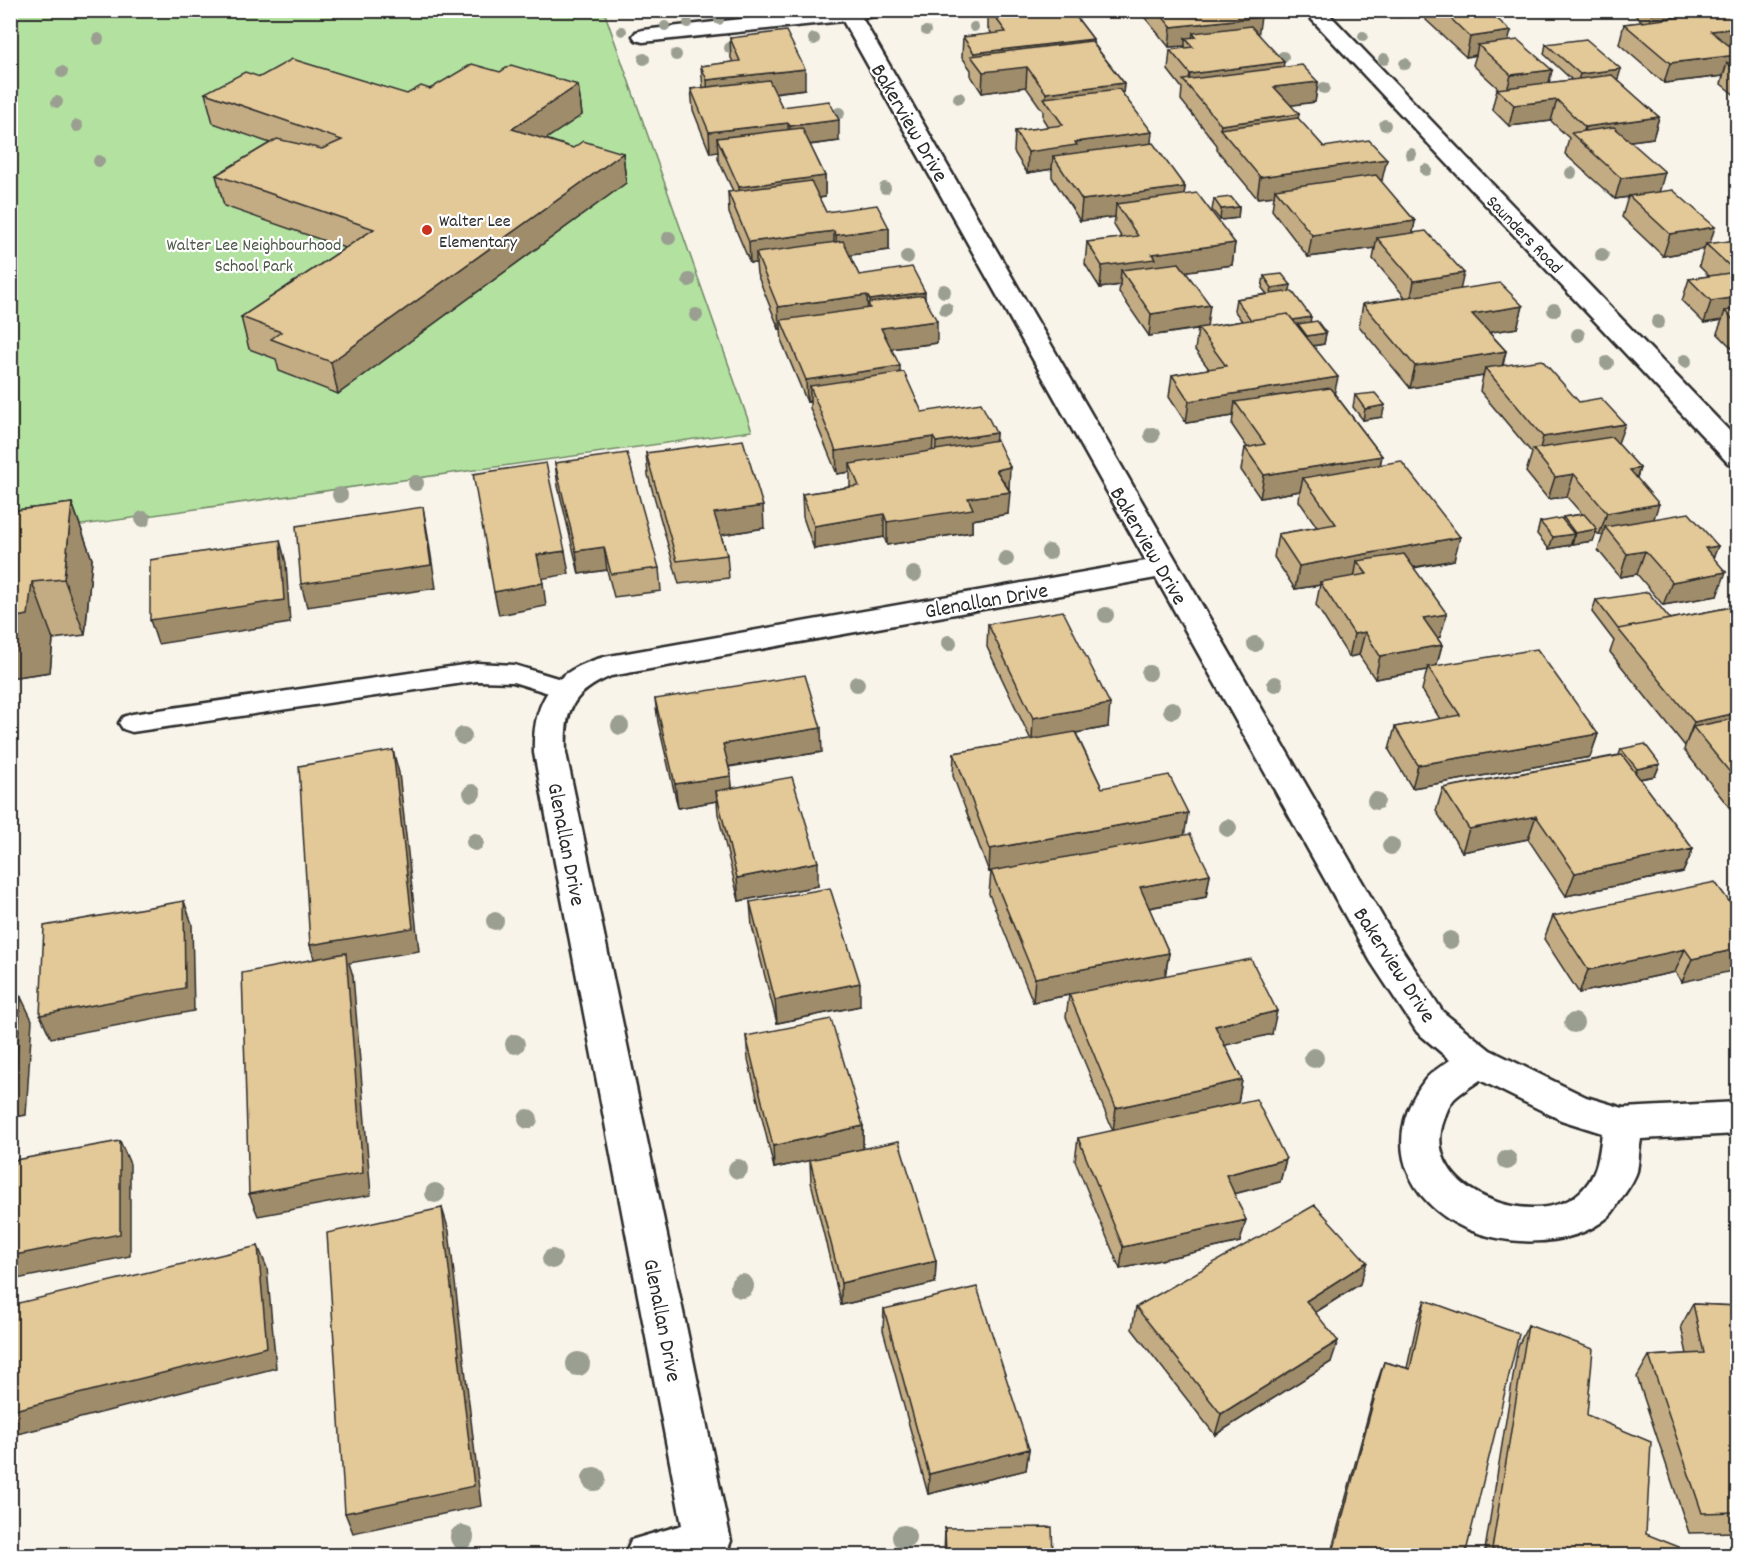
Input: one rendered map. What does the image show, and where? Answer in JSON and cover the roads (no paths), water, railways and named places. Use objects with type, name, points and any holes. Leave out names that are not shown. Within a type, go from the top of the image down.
[{"type":"street","points":[[643,36],[848,12],[884,10]]},
{"type":"street","name":"Saunders Road","points":[[1313,10],[1737,457]]},
{"type":"street","name":"Bakerview Drive","points":[[848,12],[1384,952],[1430,1022],[1477,1061],[1575,1109],[1623,1124],[1737,1118]]},
{"type":"street","name":"Glenallan Drive","points":[[647,1556],[708,1541],[550,753],[548,731],[553,709],[572,681],[588,672],[618,664],[1163,567]]},
{"type":"street","points":[[1477,1061],[1440,1089],[1431,1103],[1420,1132],[1423,1163],[1443,1191],[1470,1211],[1507,1223],[1542,1224],[1575,1217],[1595,1204],[1617,1172],[1623,1124]]},
{"type":"lane","points":[[132,723],[477,672],[514,674],[565,689]]},
{"type":"place","name":"Walter Lee Elementary","points":[[427,230]]},
{"type":"park label","name":"Walter Lee Neighbourhood School Park","points":[[254,254]]}]
